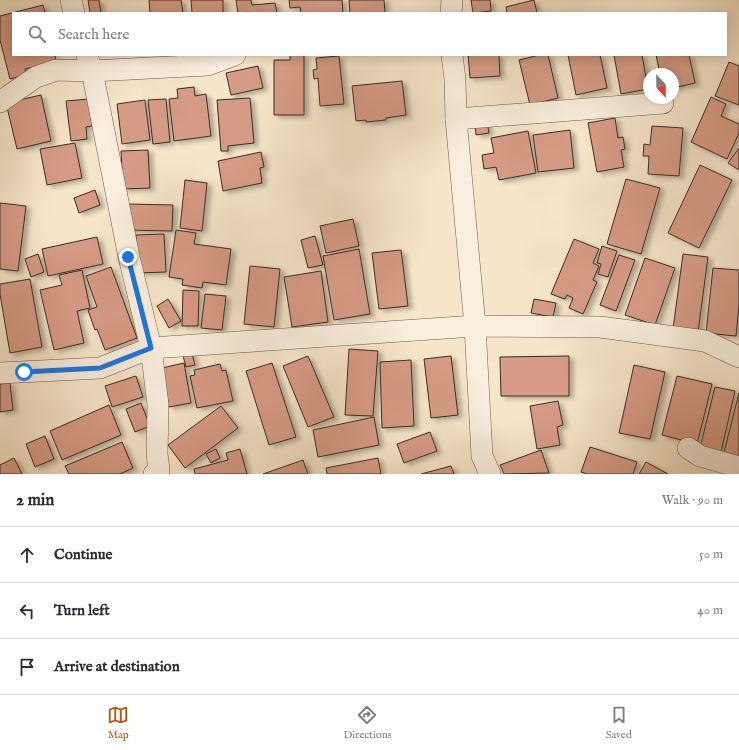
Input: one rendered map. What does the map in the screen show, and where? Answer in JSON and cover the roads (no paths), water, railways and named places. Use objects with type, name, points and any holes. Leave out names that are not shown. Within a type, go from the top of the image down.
[{"type":"street","points":[[72,0],[74,12]]},
{"type":"street","points":[[451,12],[452,0]]},
{"type":"street","points":[[0,102],[36,77],[56,70],[89,63],[208,65],[232,56]]},
{"type":"street","points":[[452,56],[455,79],[456,119],[475,326],[482,456],[490,474]]},
{"type":"street","points":[[89,63],[128,257],[151,348],[158,406],[157,454],[160,470],[154,474]]},
{"type":"street","points":[[456,119],[650,104]]},
{"type":"street","points":[[0,373],[100,368],[151,348],[475,326],[600,328],[705,342],[739,357]]},
{"type":"street","points":[[688,448],[700,456],[739,467]]}]
